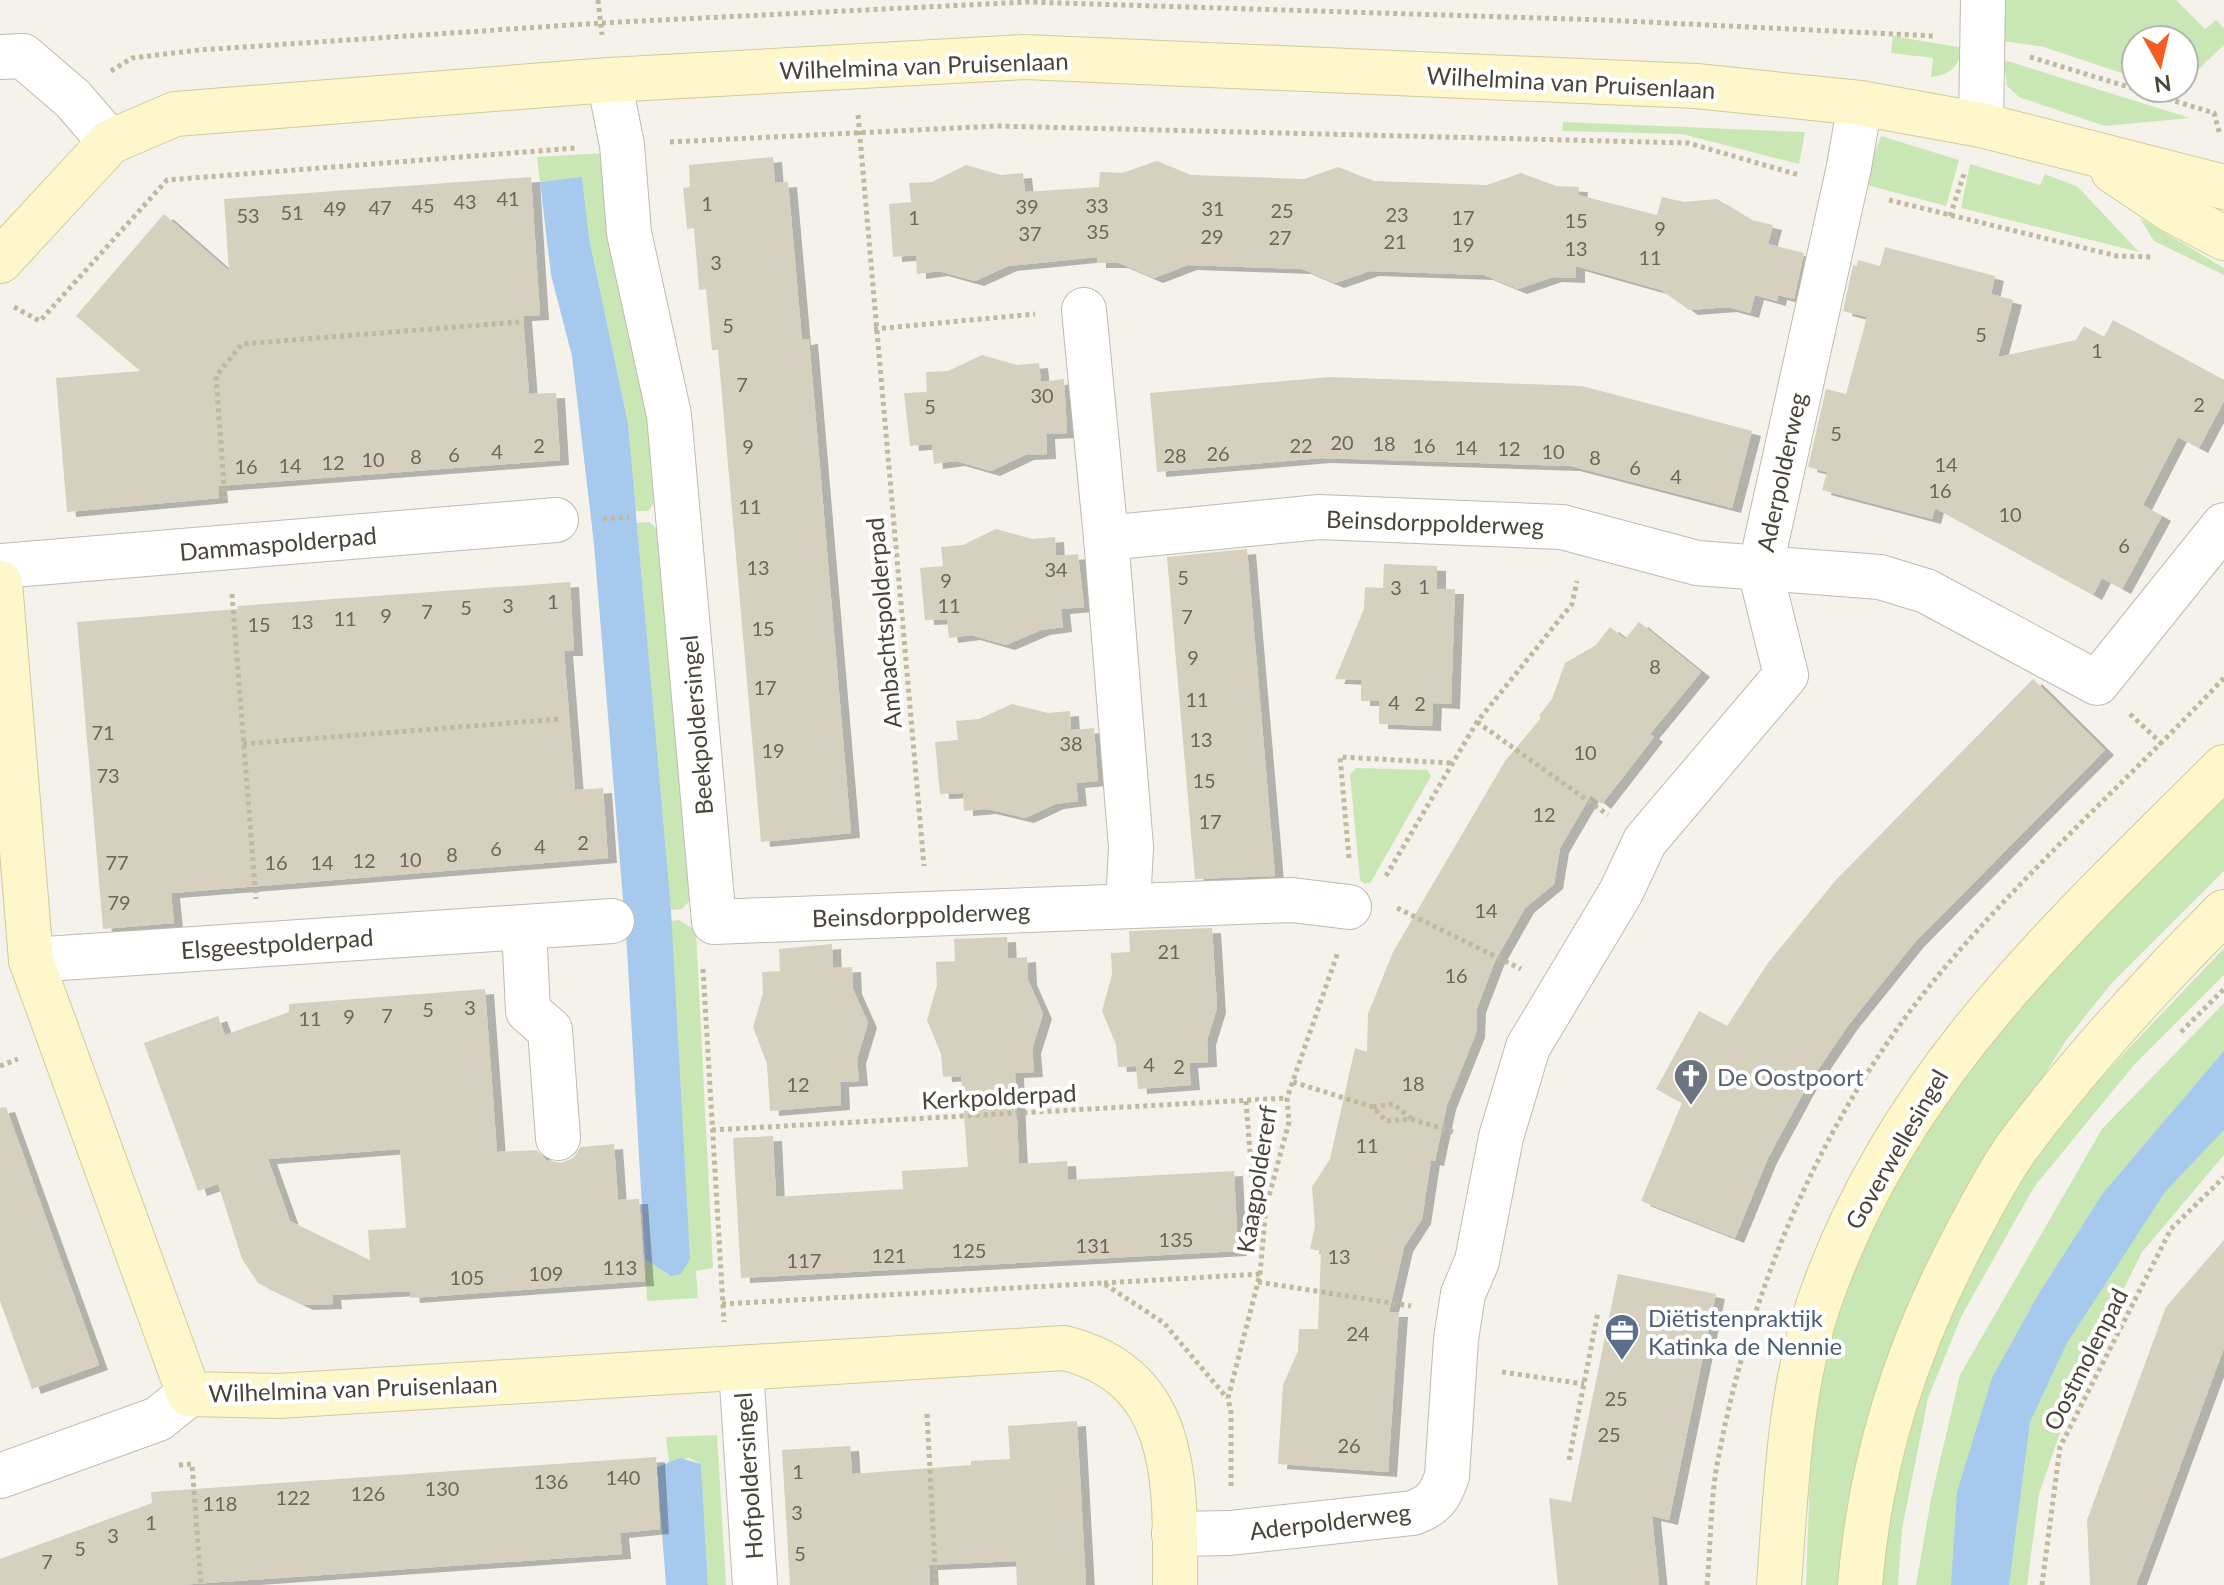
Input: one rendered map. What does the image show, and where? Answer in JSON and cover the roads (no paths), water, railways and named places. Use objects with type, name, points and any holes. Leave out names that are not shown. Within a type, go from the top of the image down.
[{"type":"street","points":[[1981,125],[1983,0]]},
{"type":"street","points":[[0,57],[23,56],[73,99],[110,142]]},
{"type":"street","name":"Wilhelmina van Pruisenlaan","points":[[0,261],[110,142],[175,114],[609,80],[1025,57],[1696,86],[1860,103],[1981,125],[2091,156],[2224,187]]},
{"type":"street","name":"Beekpoldersingel","points":[[609,80],[622,145],[629,233],[669,415],[714,922]]},
{"type":"street","name":"Aderpolderweg","points":[[1174,1534],[1230,1533],[1413,1513],[1430,1507],[1440,1496],[1447,1476],[1459,1314],[1463,1294],[1477,1261],[1500,1146],[1528,1047],[1621,892],[1645,841],[1786,675],[1760,570],[1860,103]]},
{"type":"street","name":"Wilhelmina van Pruisenlaan","points":[[2091,156],[2171,210],[2224,238]]},
{"type":"street","points":[[1084,310],[1131,847],[1128,906]]},
{"type":"street","name":"Beinsdorppolderweg","points":[[1106,538],[1319,517],[1562,527],[1697,563],[1880,577],[1926,591],[2097,683],[2224,525]]},
{"type":"street","name":"Dammaspolderpad","points":[[0,566],[574,520]]},
{"type":"street","name":"Wilhelmina van Pruisenlaan","points":[[0,583],[31,960],[174,1406],[278,1396],[1038,1347],[1064,1348],[1091,1354],[1132,1380],[1159,1421],[1166,1445],[1175,1585]]},
{"type":"street","name":"Goverwellesingel","points":[[1779,1585],[1801,1373],[1811,1332],[1844,1239],[1893,1145],[1953,1053],[2009,985],[2224,767]]},
{"type":"street","name":"Beinsdorppolderweg","points":[[714,922],[1292,900],[1362,902]]},
{"type":"street","points":[[1860,1585],[1871,1493],[1894,1399],[1933,1298],[1975,1218],[2021,1142],[2117,1022],[2224,912]]},
{"type":"street","name":"Elsgeestpolderpad","points":[[31,960],[612,921]]},
{"type":"street","points":[[524,928],[528,1011],[550,1030],[558,1138]]},
{"type":"street","name":"Hofpoldersingel","points":[[741,1368],[755,1585]]},
{"type":"street","points":[[0,1476],[174,1406]]},
{"type":"water","points":[[582,177],[589,238],[628,423],[671,910],[690,1259],[681,1274],[671,1276],[645,1259],[627,949],[594,544],[572,356],[551,275],[540,182]]},
{"type":"water","points":[[2224,1051],[2224,1130],[2165,1192],[2067,1343],[2030,1422],[2009,1585],[1951,1585],[1957,1492],[1992,1378],[2038,1295],[2103,1193]]},
{"type":"water","points":[[680,1458],[701,1464],[708,1585],[666,1585],[657,1467]]},
{"type":"place","name":"De Oostpoort","points":[[1691,1107]]},
{"type":"place","name":"Diëtistenpraktijk Katinka de Nennie","points":[[1622,1362]]}]
